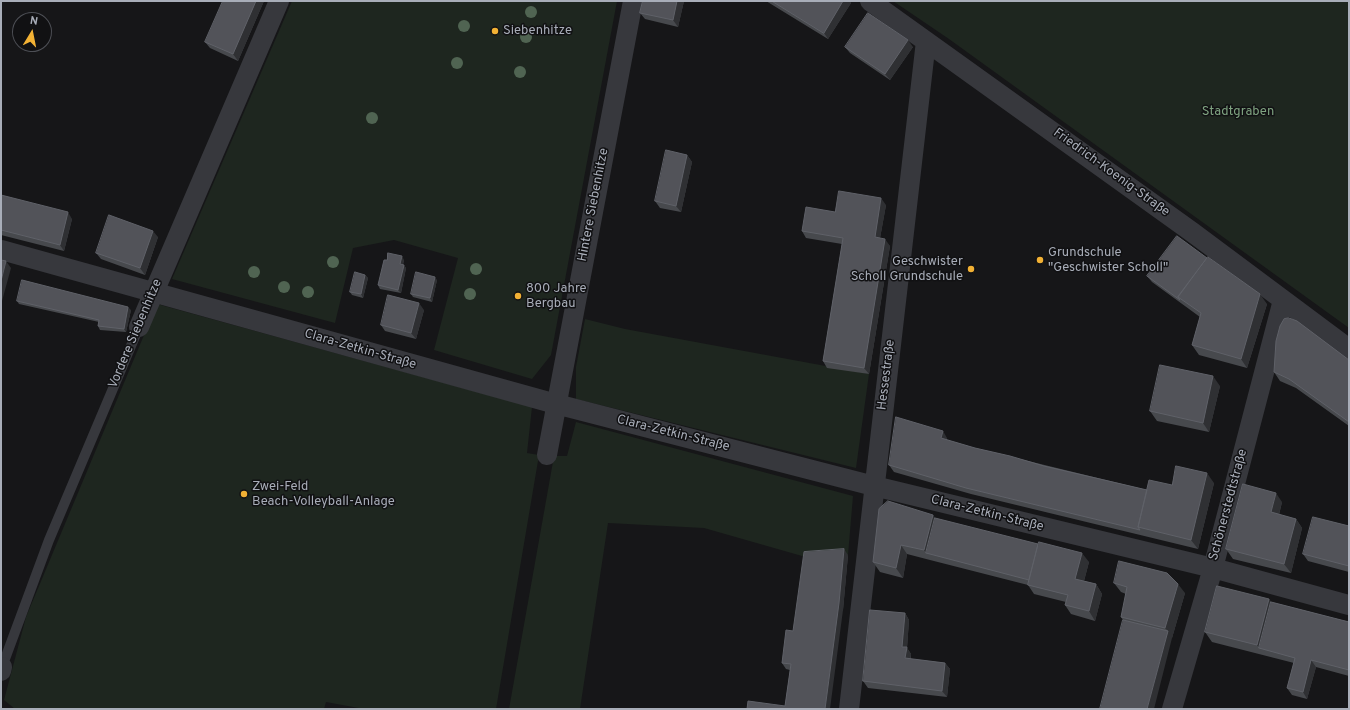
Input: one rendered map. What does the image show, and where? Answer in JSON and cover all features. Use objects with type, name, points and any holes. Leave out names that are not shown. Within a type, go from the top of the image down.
[{"type":"street","name":"Vordere Siebenhitze","points":[[139,327],[279,1]]},
{"type":"street","name":"Hintere Siebenhitze","points":[[547,455],[633,1]]},
{"type":"street","name":"Friedrich-Koenig-Straße","points":[[870,1],[1192,232],[1349,349]]},
{"type":"street","name":"Hessestraße","points":[[849,709],[926,41]]},
{"type":"street","name":"Clara-Zetkin-Straße","points":[[1,250],[556,404],[874,486],[1212,568],[1349,605]]},
{"type":"street","name":"Schönerstedtstraße","points":[[1172,709],[1212,568],[1283,300]]},
{"type":"lane","name":"Vordere Siebenhitze","points":[[1,669],[49,540],[139,327]]},
{"type":"green space","points":[[292,1],[617,1],[551,355],[532,379],[434,350],[458,258],[394,240],[353,248],[335,323],[172,279]]},
{"type":"green space","name":"Stadtgraben","points":[[893,1],[1349,1],[1349,328],[949,39]]},
{"type":"green space","points":[[157,304],[532,407],[527,453],[539,455],[496,709],[364,709],[326,702],[324,709],[15,709],[4,700],[26,617]]},
{"type":"green space","points":[[585,319],[625,329],[869,374],[856,468],[576,399],[576,367]]},
{"type":"green space","points":[[576,422],[853,496],[848,555],[809,558],[704,528],[608,523],[580,709],[509,709],[554,456],[567,456]]},
{"type":"building","points":[[223,1],[256,1],[233,54],[205,42]]},
{"type":"building","points":[[643,1],[677,1],[673,20],[640,13]]},
{"type":"building","points":[[772,1],[843,1],[824,33]]},
{"type":"building","points":[[868,13],[908,40],[885,74],[845,47]]},
{"type":"building","points":[[666,150],[687,155],[676,206],[655,201]]},
{"type":"building","points":[[839,191],[881,198],[875,237],[885,239],[864,368],[823,361],[843,238],[802,231],[806,207],[835,212]]},
{"type":"building","points":[[1,195],[68,212],[60,245],[1,230]]},
{"type":"building","points":[[109,215],[153,231],[140,268],[96,253]]},
{"type":"building","points":[[1177,236],[1207,258],[1178,297],[1180,300],[1147,276]]},
{"type":"building","points":[[388,253],[402,256],[400,264],[404,265],[398,290],[378,285],[384,260],[387,260]]},
{"type":"building","points":[[1208,257],[1260,294],[1241,359],[1192,345],[1201,313],[1178,297]]},
{"type":"building","points":[[1,260],[6,261],[1,281]]},
{"type":"building","points":[[355,272],[365,275],[361,294],[350,292]]},
{"type":"building","points":[[416,272],[435,277],[430,298],[411,294]]},
{"type":"building","points":[[22,280],[128,307],[124,329],[98,326],[99,320],[17,301]]},
{"type":"building","points":[[388,295],[419,303],[411,333],[381,325]]},
{"type":"building","points":[[1289,318],[1297,321],[1349,360],[1349,422],[1289,379],[1274,372],[1276,341],[1280,326],[1284,319]]},
{"type":"building","points":[[1160,365],[1213,376],[1203,423],[1150,411]]},
{"type":"building","points":[[896,417],[943,431],[941,438],[975,448],[1147,490],[1138,527],[1140,530],[966,488],[889,465]]},
{"type":"building","points":[[1176,466],[1207,473],[1191,540],[1138,527],[1149,480],[1172,485]]},
{"type":"building","points":[[1243,484],[1276,493],[1271,512],[1296,519],[1284,564],[1226,549]]},
{"type":"building","points":[[888,501],[933,515],[924,550],[901,545],[896,568],[873,562],[879,509]]},
{"type":"building","points":[[1313,517],[1349,526],[1349,566],[1303,554]]},
{"type":"building","points":[[935,518],[1038,544],[1029,580],[926,553]]},
{"type":"building","points":[[1039,542],[1082,553],[1075,579],[1096,584],[1089,611],[1065,605],[1068,595],[1028,585]]},
{"type":"building","points":[[844,549],[839,603],[825,709],[747,709],[748,701],[785,706],[791,664],[782,663],[786,630],[793,631],[804,552]]},
{"type":"building","points":[[1119,561],[1167,573],[1178,584],[1165,628],[1121,617],[1127,587],[1114,583]]},
{"type":"building","points":[[1217,586],[1269,599],[1257,645],[1205,632]]},
{"type":"building","points":[[1271,602],[1349,622],[1349,670],[1311,660],[1303,692],[1287,688],[1295,658],[1259,648]]},
{"type":"building","points":[[870,610],[905,613],[902,647],[907,647],[905,658],[945,663],[942,691],[863,681]]},
{"type":"building","points":[[1123,620],[1168,631],[1147,709],[1100,709]]},
{"type":"place","name":"Siebenhitze","points":[[495,31]]},
{"type":"place","name":"Grundschule \"Geschwister Scholl\"","points":[[1040,260]]},
{"type":"place","name":"Geschwister Scholl Grundschule","points":[[971,269]]},
{"type":"place","name":"800 Jahre Bergbau","points":[[518,296]]},
{"type":"place","name":"Zwei-Feld Beach-Volleyball-Anlage","points":[[244,494]]}]
